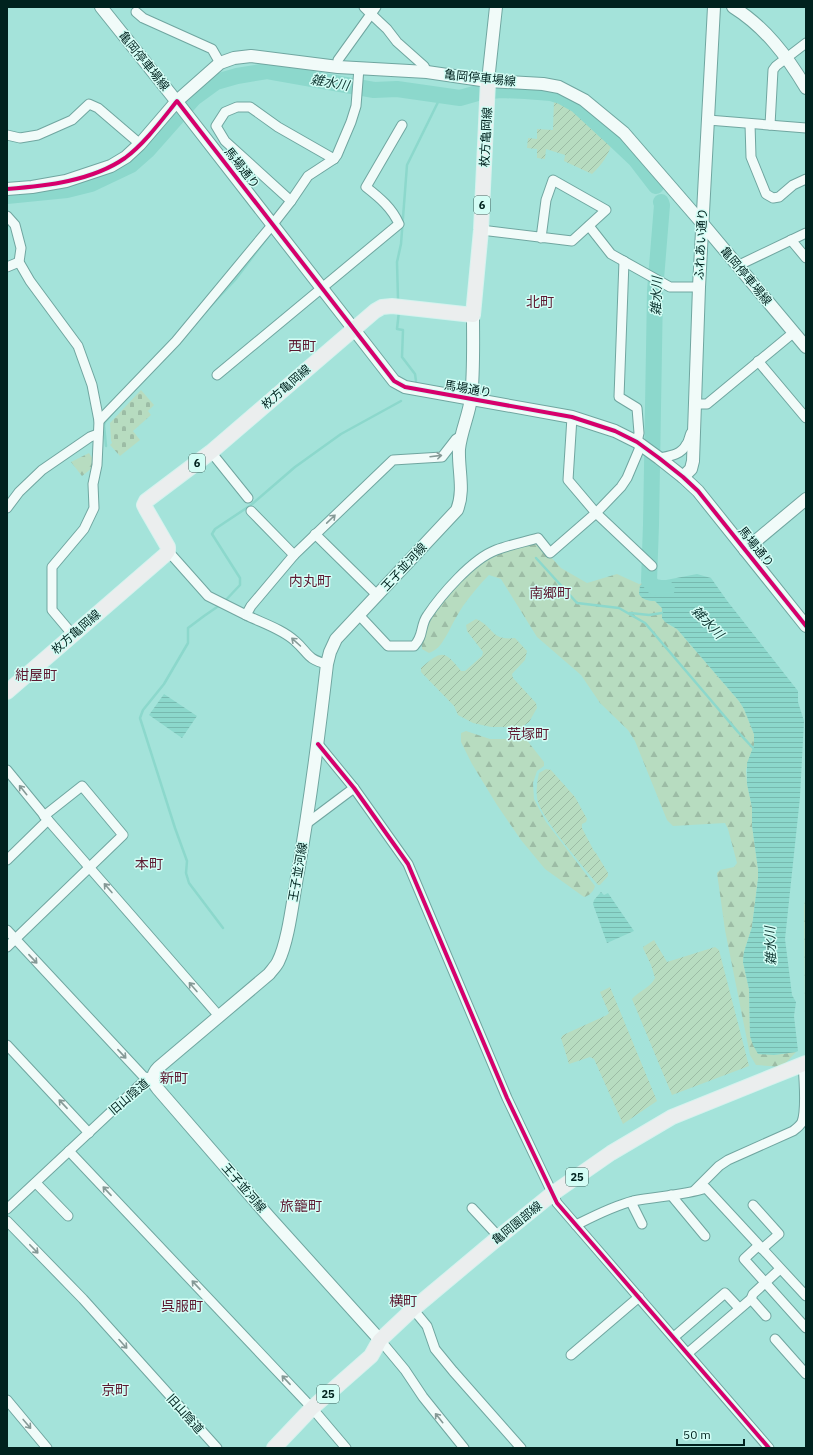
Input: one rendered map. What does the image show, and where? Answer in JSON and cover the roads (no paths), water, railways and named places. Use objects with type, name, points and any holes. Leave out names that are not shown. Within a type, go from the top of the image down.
[{"type":"main road","name":"亀岡停車場線","points":[[101,7],[179,104],[220,63],[234,58],[251,56],[338,67],[427,72],[488,88],[543,84],[559,87],[584,100],[624,133],[801,339]]},
{"type":"main road","points":[[488,88],[496,7]]},
{"type":"main road","name":"ふれあい通り","points":[[684,477],[691,469],[693,461],[699,287],[714,7]]},
{"type":"main road","points":[[733,7],[758,25],[787,58],[806,88]]},
{"type":"main road","name":"枚方亀岡線","points":[[7,692],[168,551],[168,547],[144,505],[146,502],[211,452],[354,329],[382,307],[392,306],[474,315],[481,230],[488,88]]},
{"type":"main road","name":"馬場通り","points":[[179,104],[394,380],[405,387],[572,417],[615,431],[640,445],[684,477],[698,491],[806,626]]},
{"type":"main road","points":[[7,189],[52,183],[88,175],[111,166],[126,157],[179,104]]},
{"type":"main road","name":"王子並河線","points":[[380,1340],[269,1218],[168,1101],[154,1084],[152,1078],[154,1072],[269,974],[278,963],[287,934],[306,824],[318,744],[327,664],[330,652],[336,639],[457,510],[461,502],[462,492],[459,450],[461,436],[471,399],[474,315]]},
{"type":"main road","points":[[745,550],[806,499]]},
{"type":"main road","name":"亀岡園部線","points":[[274,1448],[312,1408],[371,1356],[380,1340],[413,1309],[552,1194],[611,1153],[672,1117],[805,1064]]},
{"type":"street","points":[[364,7],[373,11],[397,42],[424,66],[427,72]]},
{"type":"street","points":[[338,67],[338,60],[373,11]]},
{"type":"street","points":[[136,12],[143,18],[212,49],[220,63]]},
{"type":"street","points":[[770,125],[773,70],[806,43]]},
{"type":"street","points":[[99,421],[176,341],[292,201],[308,176],[334,159],[337,155],[356,106],[359,68]]},
{"type":"street","points":[[7,135],[20,138],[38,135],[72,120],[89,104],[98,108],[140,144]]},
{"type":"street","points":[[292,201],[225,141],[216,126],[225,112],[237,107],[250,108],[278,127],[334,159]]},
{"type":"street","points":[[708,120],[806,128]]},
{"type":"street","points":[[750,124],[750,157],[766,194],[773,198],[779,197],[793,185],[806,179]]},
{"type":"street","points":[[217,375],[399,224],[394,213],[383,201],[366,187],[402,125]]},
{"type":"street","points":[[481,230],[541,238],[572,241],[606,210],[553,180],[546,200],[541,238]]},
{"type":"street","points":[[7,216],[15,225],[21,248],[19,262],[30,281],[78,346],[92,385],[99,421],[98,466],[93,484],[94,508],[84,528],[52,567],[52,610],[73,635]]},
{"type":"street","points":[[589,226],[611,254],[670,287],[699,287]]},
{"type":"street","points":[[737,266],[806,233]]},
{"type":"street","points":[[791,240],[806,258]]},
{"type":"street","points":[[359,615],[388,646],[414,646],[419,640],[426,618],[439,599],[481,558],[495,550],[538,538],[550,553],[596,513],[621,487],[631,470],[640,445],[637,408],[618,397],[624,261]]},
{"type":"street","points":[[7,267],[19,262]]},
{"type":"street","points":[[694,404],[707,404],[758,361],[801,339]]},
{"type":"street","points":[[758,361],[806,418]]},
{"type":"street","points":[[572,417],[568,480],[596,513],[652,566]]},
{"type":"street","points":[[658,457],[677,454],[682,451],[694,429]]},
{"type":"street","points":[[7,508],[19,492],[42,470],[90,437],[98,434]]},
{"type":"street","points":[[246,615],[251,606],[294,555],[393,460],[442,457],[456,439],[461,436]]},
{"type":"street","points":[[211,452],[248,498]]},
{"type":"street","points":[[251,511],[294,555]]},
{"type":"street","points":[[315,534],[377,595]]},
{"type":"street","points":[[168,551],[208,596],[282,632],[295,641],[311,659],[327,664]]},
{"type":"street","points":[[318,744],[354,788],[408,864],[507,1098],[557,1204],[769,1448]]},
{"type":"street","points":[[7,770],[46,818],[219,1016]]},
{"type":"street","points":[[7,860],[46,818],[82,786],[124,835],[7,946]]},
{"type":"street","points":[[306,824],[354,788]]},
{"type":"street","name":"旧山陰道","points":[[7,930],[144,1077],[152,1078]]},
{"type":"street","points":[[7,1045],[89,1132]]},
{"type":"street","points":[[692,1192],[719,1166],[728,1160],[793,1131],[798,1127],[802,1121],[805,1064]]},
{"type":"street","name":"旧山陰道","points":[[7,1209],[144,1081],[152,1078]]},
{"type":"street","points":[[69,1151],[312,1408],[346,1448]]},
{"type":"street","points":[[36,1183],[68,1216]]},
{"type":"street","points":[[576,1225],[604,1211],[631,1202],[692,1192],[706,1188],[806,1296]]},
{"type":"street","points":[[671,1195],[705,1236]]},
{"type":"street","points":[[631,1202],[642,1224]]},
{"type":"street","points":[[753,1205],[779,1234],[744,1259],[806,1328]]},
{"type":"street","points":[[472,1208],[499,1237]]},
{"type":"street","name":"旧山陰道","points":[[7,1220],[83,1299],[216,1448]]},
{"type":"street","points":[[688,1353],[750,1299],[753,1294],[780,1269]]},
{"type":"street","points":[[674,1337],[725,1293],[739,1308]]},
{"type":"street","points":[[571,1355],[639,1297]]},
{"type":"street","points":[[750,1299],[766,1316]]},
{"type":"street","points":[[413,1309],[427,1326],[435,1349],[521,1448]]},
{"type":"street","points":[[775,1338],[806,1374]]},
{"type":"street","points":[[380,1340],[405,1370],[422,1397],[464,1448]]},
{"type":"street","points":[[7,1400],[47,1448]]},
{"type":"water","points":[[697,574],[711,578],[798,691],[798,702],[804,721],[800,797],[785,939],[792,995],[796,1002],[794,1016],[798,1051],[796,1052],[774,1055],[758,1054],[750,1036],[749,989],[743,962],[744,952],[752,927],[758,879],[752,825],[752,807],[747,784],[747,763],[754,745],[754,734],[744,709],[739,701],[677,629],[665,622],[662,618],[662,608],[655,601],[644,599],[639,594],[640,586],[647,581],[666,580]]},
{"type":"water","points":[[164,694],[197,716],[182,738],[149,715]]},
{"type":"water","points":[[601,892],[604,895],[608,893],[634,931],[607,943],[593,904],[594,900]]},
{"type":"waterway","name":"雑水川","points":[[7,196],[67,190],[91,184],[131,165],[148,150],[194,98],[216,82],[237,76],[267,71],[374,90],[397,89],[460,98],[481,92],[501,90],[551,93],[561,96],[577,105],[636,160],[656,186]]},
{"type":"waterway","points":[[398,299],[397,262],[401,244],[407,165],[442,94]]},
{"type":"waterway","name":"雑水川","points":[[661,202],[655,291],[649,581],[654,587],[667,589]]},
{"type":"waterway","points":[[206,311],[235,280],[267,238]]},
{"type":"waterway","points":[[399,311],[397,329],[403,330],[402,357],[415,374],[416,381]]},
{"type":"waterway","points":[[224,602],[240,585],[240,578],[212,534],[215,529],[251,505],[295,467],[341,434],[401,401]]},
{"type":"waterway","points":[[106,446],[104,425],[116,409]]},
{"type":"waterway","points":[[536,558],[577,603],[619,608],[645,623],[753,748]]},
{"type":"waterway","points":[[220,605],[188,628],[188,643],[164,684],[143,710],[140,718],[187,861],[186,873],[189,883],[223,928]]},
{"type":"waterway","points":[[630,613],[649,615],[662,613]]},
{"type":"district","name":"北町","points":[[540,302]]},
{"type":"district","name":"西町","points":[[302,346]]},
{"type":"district","name":"内丸町","points":[[310,581]]},
{"type":"district","name":"南郷町","points":[[550,593]]},
{"type":"district","name":"紺屋町","points":[[36,675]]},
{"type":"district","name":"荒塚町","points":[[528,734]]},
{"type":"district","name":"本町","points":[[149,864]]},
{"type":"district","name":"新町","points":[[174,1078]]},
{"type":"district","name":"旅籠町","points":[[301,1206]]},
{"type":"district","name":"横町","points":[[403,1301]]},
{"type":"district","name":"呉服町","points":[[182,1306]]},
{"type":"district","name":"京町","points":[[115,1390]]}]
